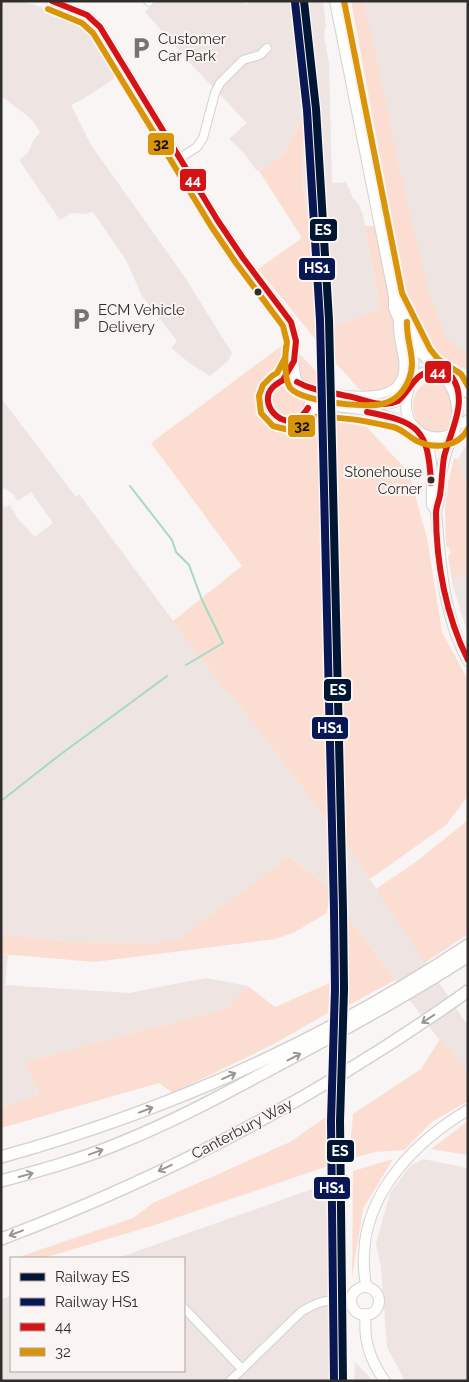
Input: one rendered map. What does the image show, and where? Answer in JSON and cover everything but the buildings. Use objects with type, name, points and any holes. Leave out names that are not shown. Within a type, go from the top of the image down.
[{"type":"highway","points":[[1,1181],[50,1168],[90,1154],[183,1115],[321,1037],[468,945]]},
{"type":"highway","points":[[1,1158],[108,1125],[168,1102],[321,1037],[391,1004],[468,956]]},
{"type":"highway","name":"Canterbury Way","points":[[1,1239],[104,1197],[188,1158],[250,1126],[308,1094],[400,1037],[468,991]]},
{"type":"main road","points":[[335,1],[394,296],[394,308],[414,363],[406,410],[408,417],[428,446],[432,505],[436,511],[442,572],[447,599],[455,628],[468,661]]},
{"type":"main road","points":[[394,296],[423,354],[432,366],[450,376],[458,385],[463,396],[465,408],[464,422],[454,433],[446,452],[441,474],[439,504],[436,511]]},
{"type":"main road","points":[[408,390],[419,375],[425,372],[445,373]]},
{"type":"main road","points":[[418,431],[437,438],[443,438],[454,433]]},
{"type":"main road","points":[[366,1287],[364,1256],[366,1241],[371,1218],[382,1194],[395,1173],[417,1148],[468,1110]]},
{"type":"main road","points":[[366,1287],[376,1292],[379,1302],[376,1309],[366,1314],[358,1312],[354,1308],[352,1300],[358,1289],[366,1287]]},
{"type":"main road","points":[[366,1314],[364,1329],[366,1341],[374,1362],[385,1381]]},
{"type":"street","points":[[51,1],[88,15],[100,26],[230,239],[291,322],[296,341],[294,361],[300,383],[306,389],[309,398],[308,408],[301,417],[290,421],[278,419],[268,405],[269,394],[273,386],[283,380],[294,361]]},
{"type":"street","points":[[180,158],[197,147],[204,138],[215,93],[220,83],[243,60],[258,56],[267,48]]},
{"type":"street","points":[[283,380],[300,383],[314,390],[346,395],[378,396],[387,393],[400,380],[404,367],[397,330],[398,321]]},
{"type":"street","points":[[458,385],[468,394]]},
{"type":"street","points":[[346,395],[376,405],[399,401],[408,390]]},
{"type":"street","points":[[308,408],[336,407],[400,418],[418,431]]},
{"type":"street","points":[[230,1381],[308,1307],[326,1300],[352,1300]]},
{"type":"street","points":[[185,1309],[242,1368]]},
{"type":"shaded area","points":[[1,1],[24,1],[85,23],[94,33],[120,75],[71,105],[91,145],[184,276],[232,353],[228,361],[210,376],[192,365],[171,348],[177,341],[142,296],[126,260],[93,212],[83,214],[71,213],[60,220],[19,160],[28,153],[34,139],[40,132],[34,122],[1,96]]},
{"type":"shaded area","points":[[156,1],[243,1],[247,4],[251,1],[323,1],[326,25],[324,35],[329,64],[332,183],[346,182],[363,215],[380,308],[333,327],[334,361],[316,340],[310,236],[302,176],[304,116],[283,155],[259,171],[256,170],[244,153],[229,139],[247,123],[145,12]]},
{"type":"shaded area","points":[[351,1],[364,1],[405,195],[429,291],[445,336],[468,356],[468,371],[443,357],[422,333],[407,301]]},
{"type":"shaded area","points":[[359,1],[468,1],[468,358],[427,326]]},
{"type":"shaded area","points":[[304,115],[302,176],[310,236],[316,340],[258,269],[302,238],[259,171],[283,155]]},
{"type":"shaded area","points":[[365,226],[374,226],[402,362],[398,376],[393,384],[385,390],[371,394],[359,389],[334,361],[333,327],[380,308]]},
{"type":"shaded area","points":[[288,341],[409,473],[427,538],[442,632],[468,680],[468,796],[446,825],[370,879],[234,698],[226,692],[173,621],[242,566],[151,443]]},
{"type":"shaded area","points":[[434,379],[443,380],[448,384],[457,423],[445,434],[435,435],[427,431],[415,415],[413,405],[415,394],[422,386]]},
{"type":"shaded area","points":[[1,398],[76,497],[79,494],[226,692],[234,698],[355,857],[468,1026],[468,1072],[434,1033],[323,882],[290,857],[179,939],[154,943],[72,942],[1,934],[1,508],[10,505],[18,519],[35,537],[53,523],[31,492],[18,501],[13,494],[4,488],[1,491]]},
{"type":"shaded area","points":[[468,442],[468,493],[458,459]]},
{"type":"shaded area","points":[[454,458],[458,459],[468,492],[468,571],[452,580],[448,556],[451,554],[446,546],[445,510],[448,483]]},
{"type":"shaded area","points":[[468,571],[468,634],[452,580]]},
{"type":"shaded area","points":[[468,820],[468,934],[425,963],[376,889],[416,862]]},
{"type":"shaded area","points":[[289,857],[323,882],[330,892],[327,913],[295,932],[275,939],[95,962],[1,954],[1,934],[72,942],[154,943],[179,939]]},
{"type":"shaded area","points":[[347,915],[395,980],[347,1006]]},
{"type":"shaded area","points":[[1,954],[8,955],[5,985],[129,993],[206,978],[248,986],[227,1008],[24,1062],[39,1094],[1,1108]]},
{"type":"shaded area","points":[[330,983],[328,1013],[272,1045],[173,1093],[159,1083],[1,1128],[1,1108],[39,1094],[24,1062],[227,1008],[248,986],[275,1007]]},
{"type":"shaded area","points":[[440,1039],[468,1072],[468,1101],[432,1122],[404,1150],[375,1152],[349,1159],[353,1114],[421,1069]]},
{"type":"shaded area","points":[[330,1114],[331,1165],[152,1226],[46,1257],[19,1257],[133,1218],[153,1203],[290,1142]]},
{"type":"shaded area","points":[[468,1121],[468,1155],[431,1149]]},
{"type":"shaded area","points":[[393,1159],[363,1209],[352,1278],[353,1171]]},
{"type":"shaded area","points":[[423,1159],[468,1168],[468,1381],[405,1381],[387,1347],[381,1268],[376,1243],[390,1193],[410,1166]]},
{"type":"shaded area","points":[[329,1183],[332,1381],[1,1381],[1,1299],[10,1296],[10,1372],[185,1372],[185,1257],[121,1257]]},
{"type":"shaded area","points":[[355,1362],[373,1381],[354,1381]]},
{"type":"waterway","points":[[130,486],[172,540],[176,552],[189,565],[202,600],[223,643],[186,665]]},
{"type":"waterway","points":[[1,801],[167,676]]},
{"type":"rail line","name":"ES","points":[[304,1],[316,109],[329,320],[343,910],[344,989],[340,1121],[343,1381]]},
{"type":"rail line","name":"HS1","points":[[295,2],[307,110],[320,320],[334,910],[335,989],[331,1121],[334,1381]]},
{"type":"transit line","name":"44","points":[[52,1],[87,15],[100,27],[218,221],[291,322],[296,341],[294,361],[283,380]]},
{"type":"transit line","name":"32","points":[[344,1],[402,293],[430,349],[438,359],[461,374],[468,386]]},
{"type":"transit line","name":"32","points":[[48,9],[82,23],[93,33],[211,226],[283,326],[287,342],[285,358],[277,373],[263,385],[259,396],[261,413],[273,426],[289,430],[305,425],[312,417],[343,418],[393,427],[424,444],[438,446],[458,440],[468,429]]},
{"type":"transit line","name":"32","points":[[286,347],[286,377],[289,386],[295,392],[317,400],[361,405],[382,404],[391,401],[398,395],[409,379],[412,358],[407,322]]},
{"type":"transit line","name":"44","points":[[297,382],[315,389],[354,397],[372,403],[385,404],[398,401],[415,381],[424,374],[440,372],[452,377],[457,386],[459,406],[444,457],[440,495],[436,511],[436,532],[440,570],[448,607],[468,660]]},
{"type":"transit line","name":"44","points":[[283,380],[273,387],[269,393],[268,400],[274,413],[279,418],[293,420],[301,416],[308,408]]},
{"type":"transit line","name":"44","points":[[367,412],[399,420],[417,431],[423,439],[427,451],[431,483]]},
{"type":"place","name":"Customer Car Park","points":[[141,48]]},
{"type":"place","name":"ECM Vehicle Delivery","points":[[81,319]]},
{"type":"place","name":"Stonehouse Corner","points":[[431,480]]}]
